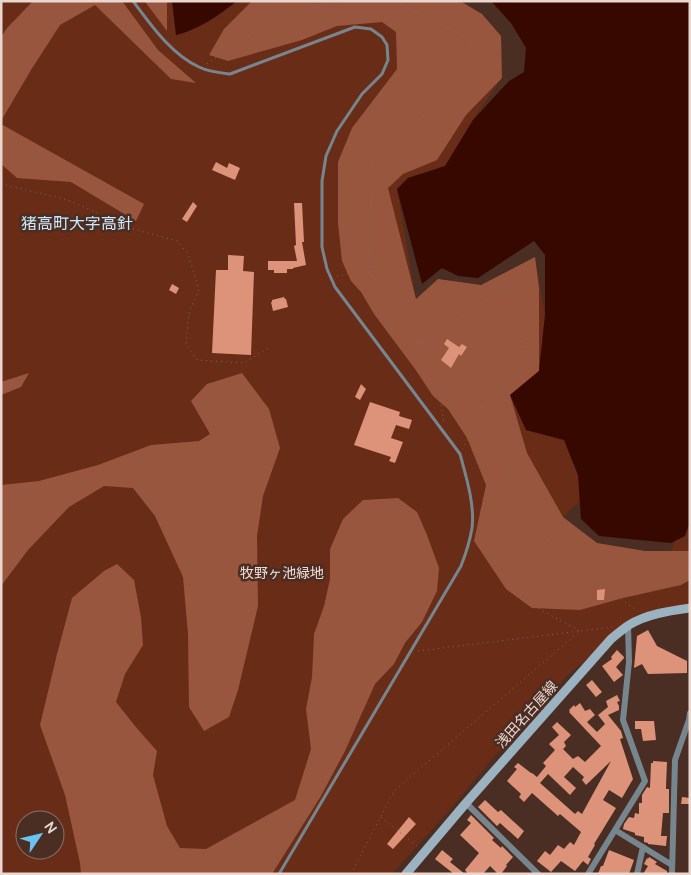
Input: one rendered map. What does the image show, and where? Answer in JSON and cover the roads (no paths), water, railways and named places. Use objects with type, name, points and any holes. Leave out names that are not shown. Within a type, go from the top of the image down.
[{"type":"main road","name":"浅田名古屋線","points":[[406,874],[611,639],[628,625],[647,617],[668,611],[690,608]]},
{"type":"street","points":[[588,874],[645,781],[623,720],[629,662],[628,625]]},
{"type":"street","points":[[672,874],[675,760],[690,713]]},
{"type":"street","points":[[466,803],[538,874]]},
{"type":"street","points":[[615,830],[672,865]]},
{"type":"street","points":[[637,874],[643,847]]},
{"type":"lane","points":[[133,1],[157,32],[182,57],[200,68],[219,73],[230,74],[356,27],[371,29],[382,37],[387,45],[388,60],[382,74],[357,101],[337,131],[326,156],[322,181],[322,247],[327,269],[335,287],[460,454],[472,506],[472,526],[468,548],[461,566],[280,874]]},
{"type":"district","name":"猪高町大字高針","points":[[77,223]]},
{"type":"park label","name":"牧野ヶ池緑地","points":[[282,572]]}]
